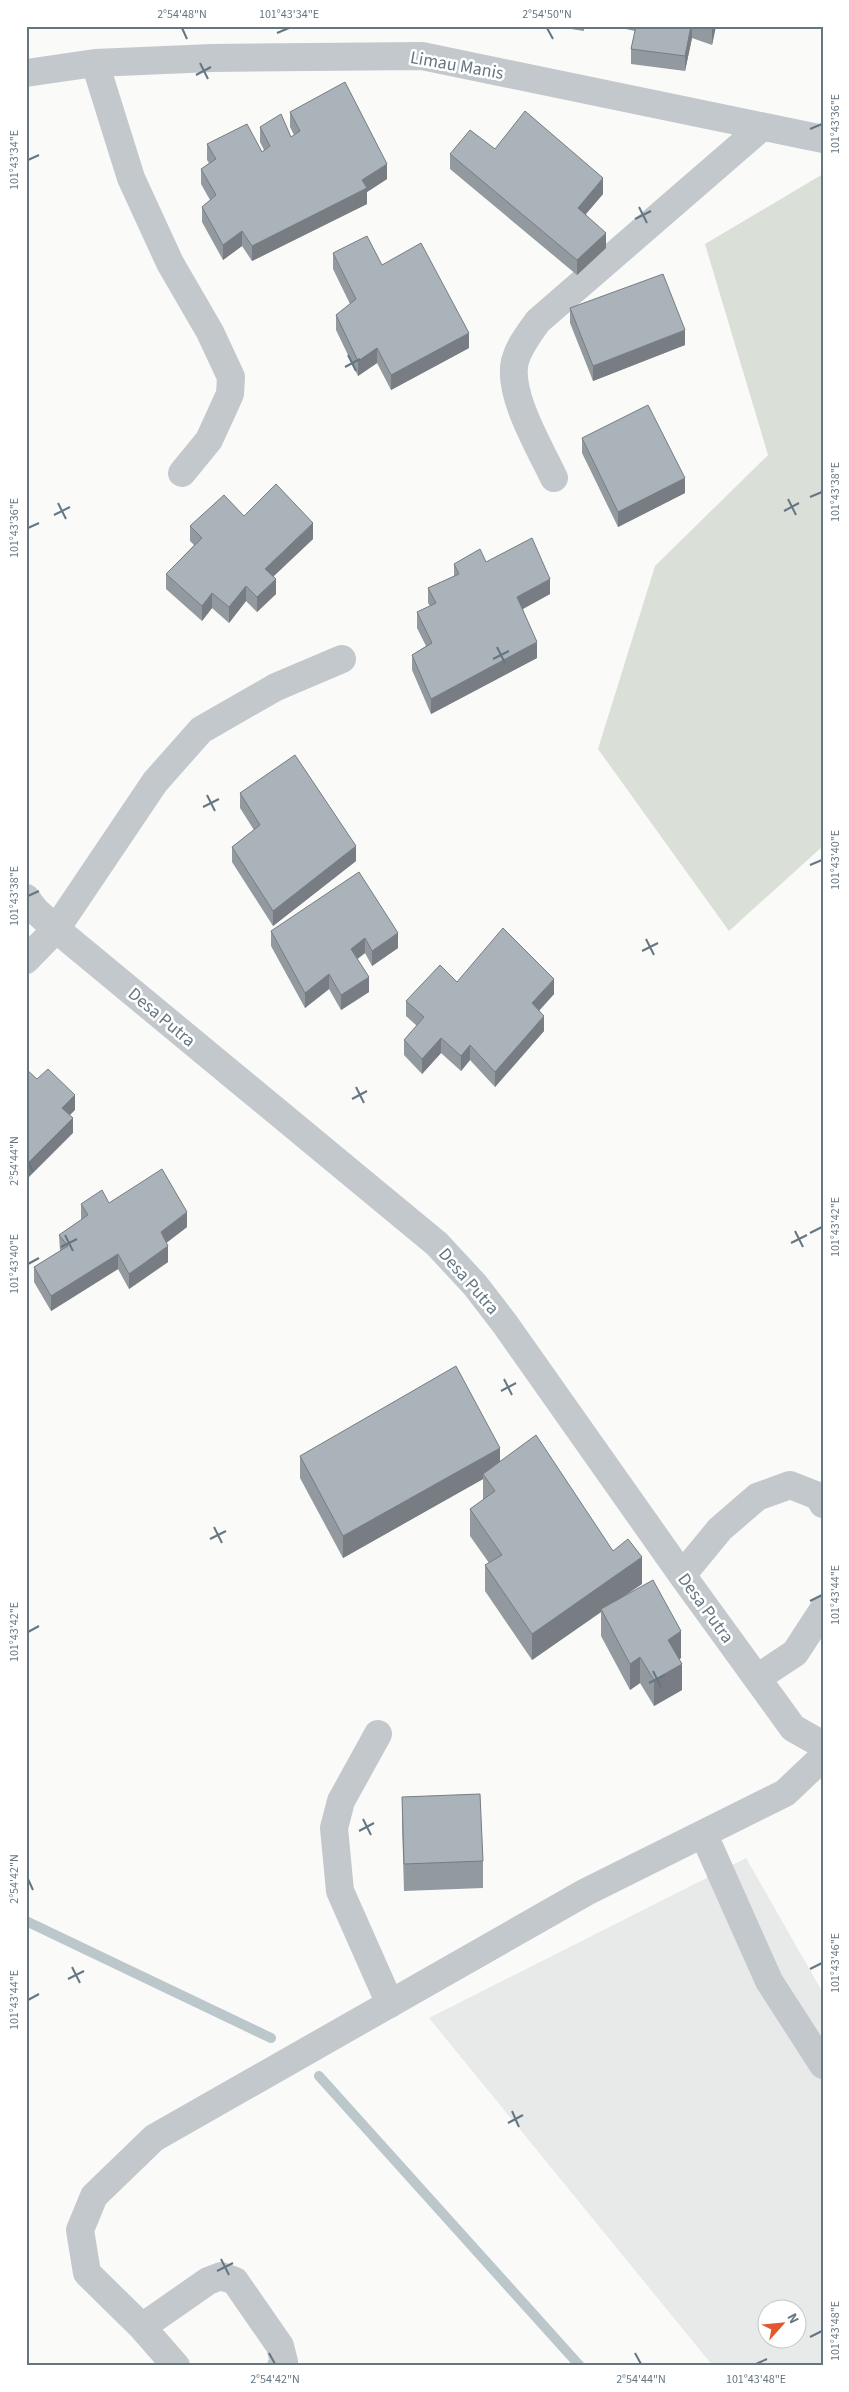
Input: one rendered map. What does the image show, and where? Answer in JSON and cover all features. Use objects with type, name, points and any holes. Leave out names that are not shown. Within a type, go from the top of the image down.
[{"type":"street","name":"Limau Manis","points":[[26,73],[95,63],[212,58],[422,56],[823,140]]},
{"type":"street","points":[[95,63],[131,178],[170,263],[210,332],[231,377],[230,394],[209,440],[182,473]]},
{"type":"street","points":[[554,478],[516,394],[514,363],[520,347],[538,321],[762,127]]},
{"type":"street","points":[[26,960],[56,929],[155,782],[201,730],[276,687],[342,659]]},
{"type":"street","name":"Desa Putra","points":[[26,898],[36,911],[56,929],[437,1244],[475,1285],[505,1324],[682,1575],[793,1728],[823,1745]]},
{"type":"street","points":[[682,1575],[720,1529],[757,1497],[790,1485],[818,1496],[823,1504]]},
{"type":"street","points":[[757,1678],[795,1653],[823,1610]]},
{"type":"street","points":[[378,1734],[341,1801],[334,1828],[340,1891],[390,2004]]},
{"type":"street","points":[[176,2366],[142,2327],[88,2273],[80,2230],[94,2196],[154,2138],[586,1892],[704,1835],[785,1793],[823,1757]]},
{"type":"street","points":[[704,1835],[769,1982],[823,2065]]},
{"type":"street","points":[[142,2327],[208,2281],[221,2276],[235,2281],[280,2346],[284,2362],[281,2366]]},
{"type":"shaded area","points":[[823,174],[823,846],[729,931],[598,749],[655,566],[768,455],[705,244]]},
{"type":"shaded area","points":[[746,1858],[823,1993],[823,2366],[713,2366],[429,2018]]},
{"type":"building","points":[[636,26],[691,26],[685,56],[631,49]]},
{"type":"building","points":[[702,26],[713,26],[712,29]]},
{"type":"building","points":[[345,82],[387,164],[362,180],[367,188],[252,246],[242,231],[223,245],[202,207],[216,195],[201,169],[216,159],[207,144],[247,124],[262,152],[270,146],[260,127],[281,114],[291,137],[300,131],[290,112]]},
{"type":"building","points":[[525,111],[603,178],[578,208],[606,233],[577,260],[450,154],[470,130],[495,149]]},
{"type":"building","points":[[367,236],[382,265],[421,243],[469,333],[391,375],[377,348],[358,361],[336,315],[356,299],[333,253]]},
{"type":"building","points":[[663,274],[685,330],[593,366],[570,308]]},
{"type":"building","points":[[648,405],[685,478],[618,512],[582,438]]},
{"type":"building","points":[[276,484],[313,523],[265,569],[276,579],[257,597],[246,586],[229,607],[212,593],[202,606],[166,574],[202,538],[190,526],[224,495],[244,516]]},
{"type":"building","points":[[532,538],[550,579],[517,597],[537,642],[431,699],[412,655],[432,643],[417,612],[436,603],[428,588],[459,574],[454,564],[480,549],[486,562]]},
{"type":"building","points":[[295,755],[356,846],[273,911],[232,847],[260,825],[240,793]]},
{"type":"building","points":[[359,872],[398,933],[372,951],[365,938],[351,949],[369,977],[341,995],[329,974],[305,993],[271,931]]},
{"type":"building","points":[[503,928],[554,979],[532,1003],[544,1016],[495,1072],[470,1045],[461,1056],[441,1038],[422,1059],[404,1040],[424,1017],[406,1001],[440,965],[457,982]]},
{"type":"building","points":[[26,1069],[37,1079],[48,1069],[75,1095],[62,1108],[73,1118],[26,1165]]},
{"type":"building","points":[[162,1169],[187,1212],[161,1232],[168,1246],[129,1274],[118,1254],[51,1296],[34,1267],[68,1246],[59,1235],[88,1215],[81,1204],[102,1190],[109,1203]]},
{"type":"building","points":[[456,1366],[500,1448],[343,1536],[300,1456]]},
{"type":"building","points":[[536,1435],[613,1551],[628,1539],[642,1557],[532,1634],[485,1565],[502,1555],[470,1509],[495,1491],[483,1474]]},
{"type":"building","points":[[653,1580],[681,1631],[668,1640],[682,1664],[654,1680],[640,1657],[630,1664],[601,1609]]},
{"type":"building","points":[[480,1794],[483,1861],[404,1864],[402,1797]]},
{"type":"waterway","points":[[26,1921],[271,2038]]},
{"type":"waterway","points":[[319,2076],[580,2366]]}]
